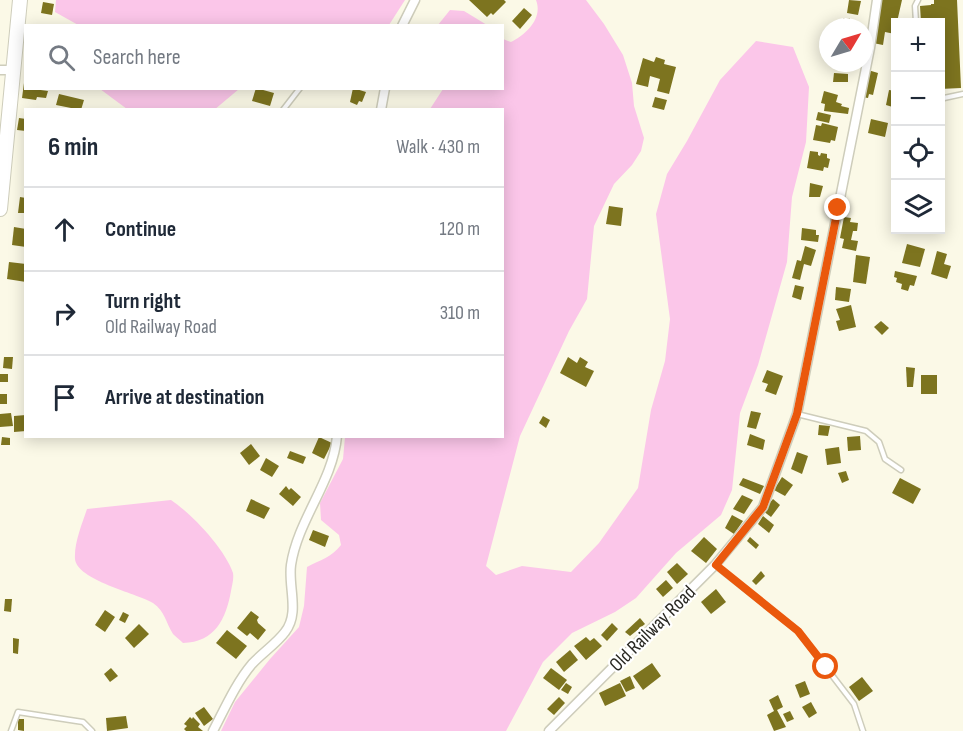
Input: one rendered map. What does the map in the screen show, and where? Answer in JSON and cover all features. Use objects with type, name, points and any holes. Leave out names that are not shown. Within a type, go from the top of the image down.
[{"type":"highway","points":[[0,209],[7,70],[20,0]]},
{"type":"street","points":[[403,24],[415,0]]},
{"type":"street","name":"Old Railway Road","points":[[549,731],[716,565],[763,507],[797,414],[870,48],[877,0]]},
{"type":"street","points":[[381,108],[385,90]]},
{"type":"street","points":[[213,731],[241,679],[253,663],[286,631],[293,610],[291,565],[307,515],[326,476],[336,448],[337,438]]},
{"type":"lane","points":[[916,18],[915,6],[918,0]]},
{"type":"lane","points":[[285,108],[298,90]]},
{"type":"lane","points":[[945,98],[963,94]]},
{"type":"lane","points":[[797,414],[866,431],[879,442],[885,459],[901,470]]},
{"type":"lane","points":[[716,565],[798,631],[854,704],[863,731]]},
{"type":"lane","points":[[10,731],[18,712],[83,722],[92,731]]},
{"type":"shaded area","points":[[56,0],[405,0],[390,24],[76,24],[55,12]]},
{"type":"shaded area","points":[[536,0],[586,0],[623,55],[632,83],[634,106],[644,138],[641,151],[632,165],[614,184],[594,226],[587,299],[569,331],[520,436],[486,566],[496,575],[522,566],[571,572],[599,543],[638,488],[651,410],[665,361],[670,319],[656,214],[667,174],[720,80],[756,41],[793,47],[809,87],[806,142],[792,197],[787,262],[758,365],[740,413],[732,490],[721,515],[676,553],[636,598],[615,612],[572,633],[543,662],[506,731],[221,731],[235,702],[299,627],[304,606],[307,567],[330,555],[341,545],[339,535],[321,520],[320,503],[343,459],[345,438],[504,438],[504,108],[431,108],[442,90],[504,90],[504,39],[511,42],[523,35],[532,25],[538,7]]},
{"type":"shaded area","points":[[450,10],[464,11],[485,24],[439,24]]},
{"type":"shaded area","points":[[101,90],[238,90],[216,108],[126,108]]},
{"type":"shaded area","points":[[171,500],[198,523],[215,543],[233,573],[231,591],[222,619],[211,633],[194,642],[183,643],[173,634],[163,613],[153,603],[96,580],[78,567],[75,559],[77,540],[87,509]]},
{"type":"building","points":[[469,0],[504,0],[506,2],[493,15],[491,13],[487,17]]},
{"type":"building","points":[[849,0],[861,1],[858,15],[847,13]]},
{"type":"building","points":[[881,0],[902,0],[898,18],[891,18],[891,33],[885,32],[883,45],[873,43]]},
{"type":"building","points":[[934,0],[957,0],[961,88],[945,89],[945,18],[921,18],[920,6],[934,4]]},
{"type":"building","points":[[43,2],[54,4],[52,15],[41,13]]},
{"type":"building","points":[[524,8],[532,15],[520,29],[512,21]]},
{"type":"building","points":[[656,57],[665,60],[664,64],[676,67],[669,94],[657,91],[660,79],[650,76],[648,87],[636,84],[643,58],[654,62]]},
{"type":"building","points":[[868,72],[878,73],[873,95],[869,94],[868,98],[862,97]]},
{"type":"building","points":[[834,73],[848,74],[848,82],[833,82]]},
{"type":"building","points":[[24,83],[24,90],[48,91],[46,98],[37,97],[36,100],[22,98]]},
{"type":"building","points":[[255,90],[274,93],[270,106],[252,101]]},
{"type":"building","points":[[353,90],[366,92],[362,102],[359,101],[357,105],[350,102]]},
{"type":"building","points":[[889,90],[891,90],[891,106],[886,105]]},
{"type":"building","points":[[824,91],[838,95],[836,102],[849,108],[848,114],[824,111],[825,104],[821,103]]},
{"type":"building","points":[[59,94],[84,100],[82,108],[56,105]]},
{"type":"building","points":[[655,97],[667,100],[664,110],[652,107]]},
{"type":"building","points":[[818,112],[831,115],[829,123],[816,120]]},
{"type":"building","points":[[19,118],[24,119],[24,131],[17,130]]},
{"type":"building","points":[[871,119],[888,123],[885,137],[868,133]]},
{"type":"building","points":[[822,123],[838,127],[835,141],[831,140],[830,143],[813,140],[816,125],[821,126]]},
{"type":"building","points":[[810,151],[818,152],[820,156],[821,153],[827,154],[827,158],[830,159],[828,168],[824,167],[823,171],[807,168]]},
{"type":"building","points":[[810,183],[823,186],[820,197],[809,197]]},
{"type":"building","points":[[20,197],[24,198],[24,213],[18,213]]},
{"type":"building","points":[[609,206],[623,208],[621,226],[606,224]]},
{"type":"building","points":[[844,217],[851,218],[850,222],[858,223],[857,231],[853,231],[851,240],[858,241],[856,251],[842,248],[844,239],[840,238]]},
{"type":"building","points":[[14,227],[24,229],[24,247],[12,245]]},
{"type":"building","points":[[802,228],[816,230],[816,235],[819,235],[818,242],[801,240]]},
{"type":"building","points":[[907,244],[925,249],[920,267],[902,263]]},
{"type":"building","points":[[805,246],[816,250],[811,266],[804,264],[800,280],[792,278],[797,260],[801,261]]},
{"type":"building","points":[[937,251],[947,254],[944,264],[951,266],[947,279],[931,274]]},
{"type":"building","points":[[856,255],[870,257],[866,284],[853,282]]},
{"type":"building","points":[[9,262],[24,264],[24,282],[7,279]]},
{"type":"building","points":[[895,271],[917,276],[914,286],[910,285],[908,291],[901,289],[902,284],[896,282],[897,278],[894,277]]},
{"type":"building","points":[[795,285],[804,287],[801,300],[792,297]]},
{"type":"building","points":[[836,287],[851,289],[849,302],[835,300]]},
{"type":"building","points":[[851,305],[856,327],[839,331],[836,321],[840,320],[836,309]]},
{"type":"building","points":[[881,321],[889,328],[882,335],[874,327]]},
{"type":"building","points":[[4,357],[13,357],[12,369],[3,368]]},
{"type":"building","points":[[568,357],[577,363],[580,357],[588,362],[585,367],[594,371],[586,387],[560,373]]},
{"type":"building","points":[[906,367],[915,368],[913,387],[907,387]]},
{"type":"building","points":[[767,370],[783,376],[776,395],[765,391],[768,384],[762,382]]},
{"type":"building","points":[[0,374],[8,374],[8,382],[0,382]]},
{"type":"building","points":[[921,375],[937,375],[937,394],[921,394]]},
{"type":"building","points":[[0,394],[7,394],[7,404],[0,404]]},
{"type":"building","points":[[751,411],[761,413],[756,429],[747,427]]},
{"type":"building","points":[[11,413],[13,426],[0,427],[0,414]]},
{"type":"building","points":[[24,415],[24,431],[14,432],[14,416]]},
{"type":"building","points":[[543,416],[550,420],[546,428],[539,423]]},
{"type":"building","points":[[819,425],[830,426],[828,436],[818,435]]},
{"type":"building","points":[[750,434],[765,440],[763,450],[747,445]]},
{"type":"building","points":[[860,436],[861,450],[848,451],[847,437]]},
{"type":"building","points":[[2,437],[10,438],[10,445],[1,445]]},
{"type":"building","points":[[319,438],[332,443],[324,459],[312,453]]},
{"type":"building","points":[[251,444],[260,456],[249,465],[240,453]]},
{"type":"building","points":[[839,447],[841,463],[827,465],[825,449]]},
{"type":"building","points":[[290,451],[306,457],[303,464],[287,458]]},
{"type":"building","points":[[797,452],[808,456],[802,474],[791,469]]},
{"type":"building","points":[[266,458],[279,466],[272,477],[260,470]]},
{"type":"building","points":[[846,471],[849,480],[842,483],[838,473]]},
{"type":"building","points":[[782,477],[793,485],[785,496],[774,490]]},
{"type":"building","points":[[743,478],[764,486],[760,494],[739,485]]},
{"type":"building","points":[[900,478],[921,489],[913,504],[892,493]]},
{"type":"building","points":[[286,486],[301,497],[293,506],[279,494]]},
{"type":"building","points":[[742,495],[753,500],[744,514],[733,509]]},
{"type":"building","points":[[251,499],[270,508],[264,519],[246,511]]},
{"type":"building","points":[[773,499],[780,505],[771,517],[763,511]]},
{"type":"building","points":[[732,515],[743,521],[734,534],[725,528]]},
{"type":"building","points":[[763,516],[774,525],[769,533],[758,524]]},
{"type":"building","points":[[313,530],[329,536],[325,547],[309,540]]},
{"type":"building","points":[[704,537],[717,549],[706,563],[691,551]]},
{"type":"building","points":[[750,537],[759,545],[756,549],[747,541]]},
{"type":"building","points":[[677,563],[688,574],[677,584],[667,572]]},
{"type":"building","points":[[761,571],[765,576],[756,585],[752,581]]},
{"type":"building","points":[[666,580],[673,588],[663,597],[656,589]]},
{"type":"building","points":[[716,589],[726,602],[711,614],[701,602]]},
{"type":"building","points":[[5,599],[12,599],[11,612],[4,611]]},
{"type":"building","points":[[105,610],[115,617],[105,632],[95,625]]},
{"type":"building","points":[[251,611],[259,617],[258,623],[266,630],[258,640],[250,633],[247,636],[237,628]]},
{"type":"building","points":[[123,612],[129,615],[125,623],[119,620]]},
{"type":"building","points":[[640,618],[645,624],[630,636],[625,632]]},
{"type":"building","points":[[612,623],[618,629],[607,641],[601,635]]},
{"type":"building","points":[[139,624],[149,634],[134,648],[125,638]]},
{"type":"building","points":[[227,630],[247,646],[236,659],[216,643]]},
{"type":"building","points":[[586,637],[590,641],[594,638],[602,646],[586,660],[574,646]]},
{"type":"building","points":[[13,638],[19,639],[18,654],[13,653]]},
{"type":"building","points":[[570,650],[578,660],[564,672],[556,662]]},
{"type":"building","points":[[652,663],[661,676],[643,690],[633,676]]},
{"type":"building","points":[[111,668],[118,676],[110,682],[104,674]]},
{"type":"building","points":[[551,668],[567,680],[559,690],[543,678]]},
{"type":"building","points":[[630,676],[635,688],[626,692],[620,681]]},
{"type":"building","points":[[862,677],[873,691],[859,701],[849,687]]},
{"type":"building","points":[[805,681],[810,694],[800,698],[795,685]]},
{"type":"building","points":[[566,683],[572,687],[568,694],[561,690]]},
{"type":"building","points":[[620,683],[626,696],[605,706],[599,693]]},
{"type":"building","points":[[778,695],[783,707],[777,710],[786,727],[774,731],[767,715],[774,711],[769,700]]},
{"type":"building","points":[[559,697],[565,703],[554,715],[547,709]]},
{"type":"building","points":[[811,702],[817,713],[809,718],[802,707]]},
{"type":"building","points":[[204,707],[213,719],[204,726],[195,713]]},
{"type":"building","points":[[790,711],[794,719],[787,722],[783,714]]},
{"type":"building","points":[[126,716],[128,728],[107,731],[106,718]]},
{"type":"building","points":[[190,717],[200,724],[198,727],[203,731],[184,729],[187,726],[184,724]]},
{"type":"building","points":[[18,719],[24,719],[24,731],[18,730]]},
{"type":"route","points":[[826,667],[798,631],[716,565],[763,507],[797,414],[838,208]]}]
